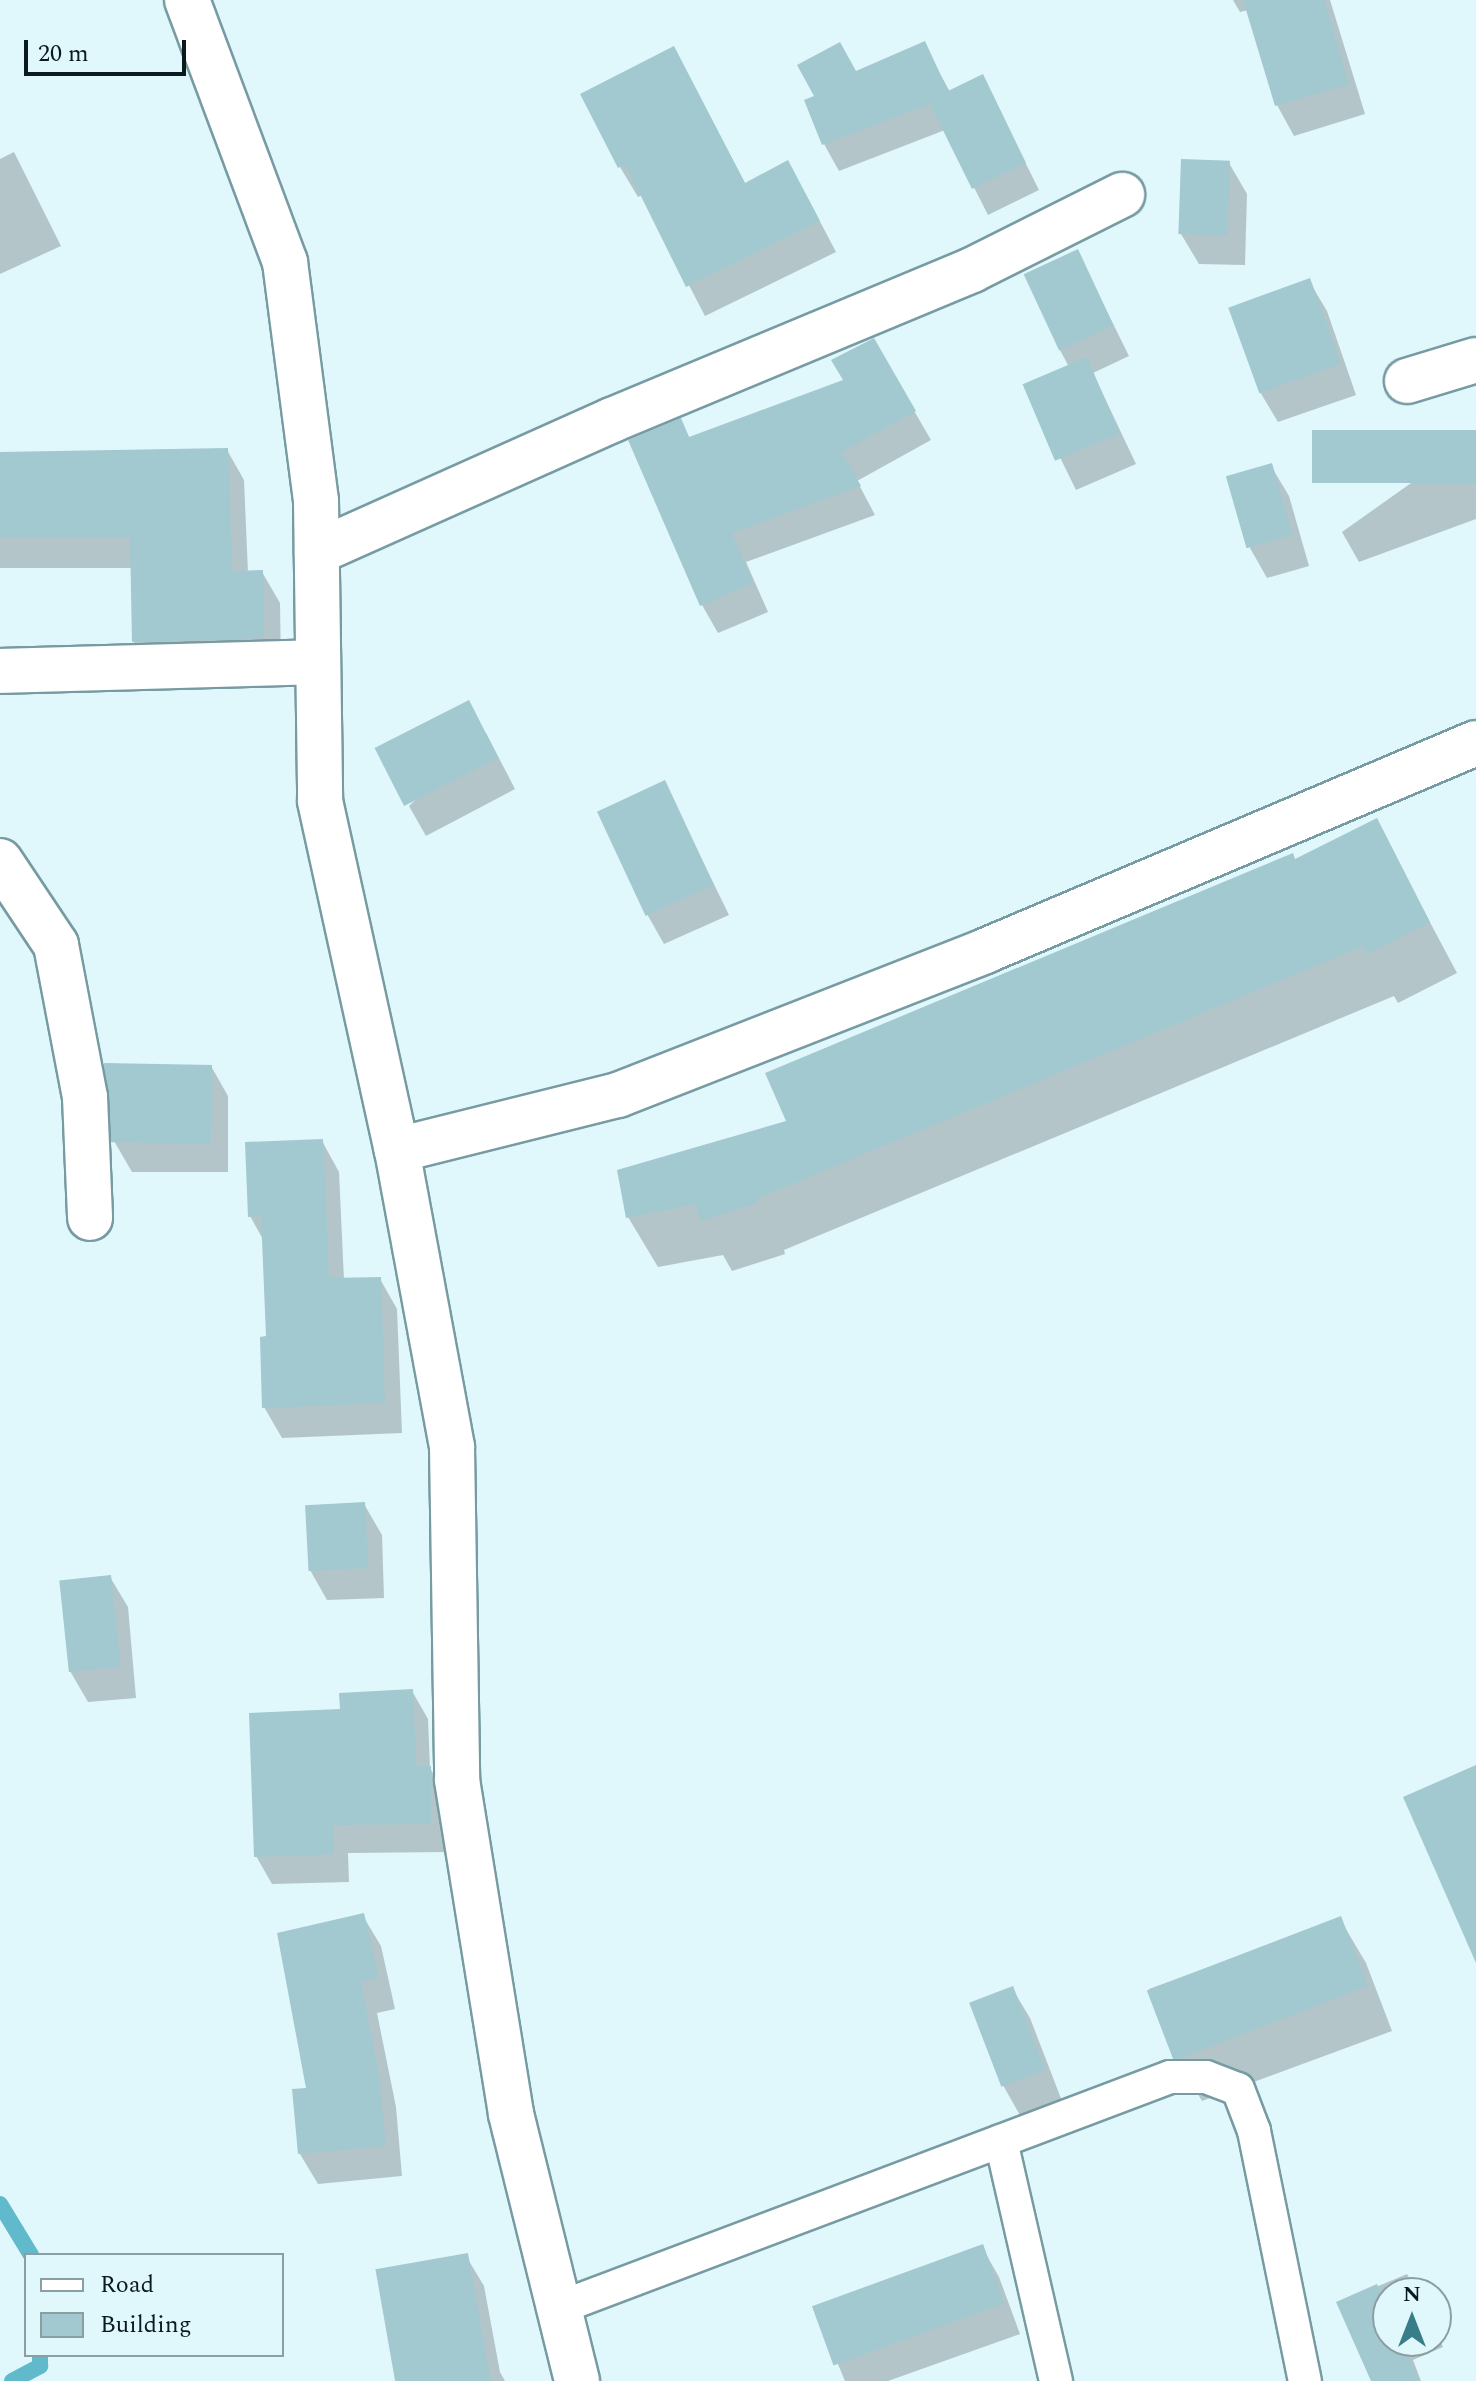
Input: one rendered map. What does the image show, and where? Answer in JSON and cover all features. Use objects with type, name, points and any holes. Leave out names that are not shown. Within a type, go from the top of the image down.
[{"type":"street","points":[[187,0],[285,262],[316,501],[320,801],[397,1150],[452,1447],[457,1780],[511,2114],[577,2381]]},
{"type":"street","points":[[317,552],[612,420],[972,270],[1122,195]]},
{"type":"street","points":[[1407,381],[1476,360]]},
{"type":"street","points":[[0,671],[318,662]]},
{"type":"street","points":[[397,1150],[618,1095],[985,951],[1476,743]]},
{"type":"street","points":[[0,861],[56,945],[85,1097],[90,1218]]},
{"type":"lane","points":[[561,2307],[1170,2077],[1206,2077],[1238,2089],[1254,2131],[1305,2381]]},
{"type":"lane","points":[[1001,2141],[1056,2381]]},
{"type":"building","points":[[1243,0],[1324,0],[1349,84],[1275,106]]},
{"type":"building","points":[[925,41],[948,91],[983,74],[1026,163],[972,189],[930,104],[822,145],[804,100],[814,96],[797,65],[840,42],[856,71]]},
{"type":"building","points":[[674,46],[745,183],[788,160],[820,221],[686,287],[625,164],[618,168],[580,94]]},
{"type":"building","points":[[1181,159],[1230,161],[1227,236],[1178,234]]},
{"type":"building","points":[[1078,249],[1113,325],[1059,350],[1024,274]]},
{"type":"building","points":[[1310,278],[1341,364],[1259,393],[1228,308]]},
{"type":"building","points":[[874,338],[916,411],[842,452],[861,486],[732,533],[753,583],[700,606],[628,440],[681,418],[689,437],[843,380],[831,360]]},
{"type":"building","points":[[1087,357],[1119,433],[1055,461],[1023,384]]},
{"type":"building","points":[[1312,430],[1476,430],[1476,483],[1312,483]]},
{"type":"building","points":[[228,448],[232,571],[263,570],[264,638],[132,642],[130,538],[0,538],[0,452]]},
{"type":"building","points":[[1272,463],[1293,535],[1247,548],[1226,476]]},
{"type":"building","points":[[469,700],[499,758],[404,806],[375,748]]},
{"type":"building","points":[[665,780],[714,884],[646,916],[597,812]]},
{"type":"building","points":[[1377,818],[1430,922],[1367,954],[1363,946],[756,1199],[757,1203],[701,1221],[695,1204],[626,1218],[617,1170],[786,1121],[765,1073],[1293,853],[1295,859]]},
{"type":"building","points":[[104,1063],[212,1065],[211,1144],[103,1142]]},
{"type":"building","points":[[323,1139],[329,1278],[381,1277],[385,1403],[262,1408],[260,1337],[266,1336],[261,1216],[248,1217],[245,1142]]},
{"type":"building","points":[[365,1502],[368,1568],[309,1571],[305,1505]]},
{"type":"building","points":[[111,1575],[121,1666],[69,1672],[59,1580]]},
{"type":"building","points":[[413,1689],[416,1766],[431,1766],[431,1824],[333,1825],[334,1854],[254,1857],[249,1713],[340,1709],[339,1693]]},
{"type":"building","points":[[1476,1765],[1476,1963],[1403,1797]]},
{"type":"building","points":[[364,1913],[379,1978],[361,1982],[379,2075],[386,2146],[298,2154],[292,2089],[306,2088],[277,1933]]},
{"type":"building","points":[[1341,1916],[1368,1986],[1174,2061],[1147,1991]]},
{"type":"building","points":[[1013,1986],[1045,2070],[1001,2087],[969,2003]]},
{"type":"building","points":[[983,2244],[1005,2303],[834,2365],[812,2306]]},
{"type":"building","points":[[468,2253],[491,2381],[395,2381],[375,2269]]},
{"type":"building","points":[[1372,2286],[1372,2357],[1409,2357],[1419,2381],[1371,2381],[1336,2302]]},
{"type":"waterway","points":[[0,2204],[30,2253]]},
{"type":"waterway","points":[[12,2381],[40,2366],[40,2357]]}]
